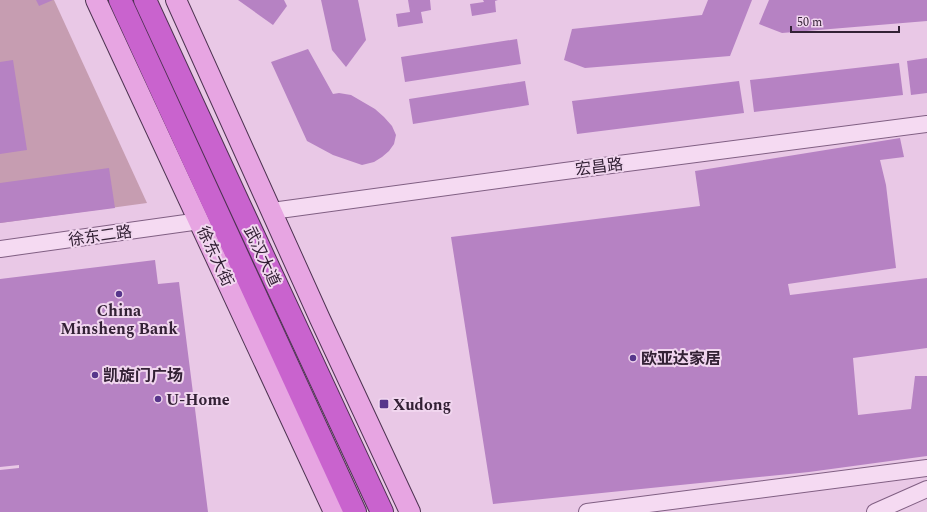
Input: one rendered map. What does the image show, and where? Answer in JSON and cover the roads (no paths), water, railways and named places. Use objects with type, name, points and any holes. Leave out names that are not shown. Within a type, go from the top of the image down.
[{"type":"highway","name":"武汉大道","points":[[120,0],[355,512]]},
{"type":"highway","name":"武汉大道","points":[[145,0],[382,512]]},
{"type":"main road","name":"徐东大街","points":[[96,0],[334,512]]},
{"type":"main road","points":[[176,0],[410,512]]},
{"type":"street","name":"宏昌路","points":[[272,211],[927,124]]},
{"type":"street","name":"徐东二路","points":[[0,249],[200,221]]},
{"type":"street","points":[[588,512],[927,468]]},
{"type":"street","points":[[875,512],[927,489]]},
{"type":"place","name":"China Minsheng Bank","points":[[119,294]]},
{"type":"place","name":"欧亚达家居","points":[[633,358]]},
{"type":"place","name":"凯旋门广场","points":[[95,375]]},
{"type":"place","name":"U-Home","points":[[158,399]]},
{"type":"place","name":"Xudong","points":[[384,404]]}]
